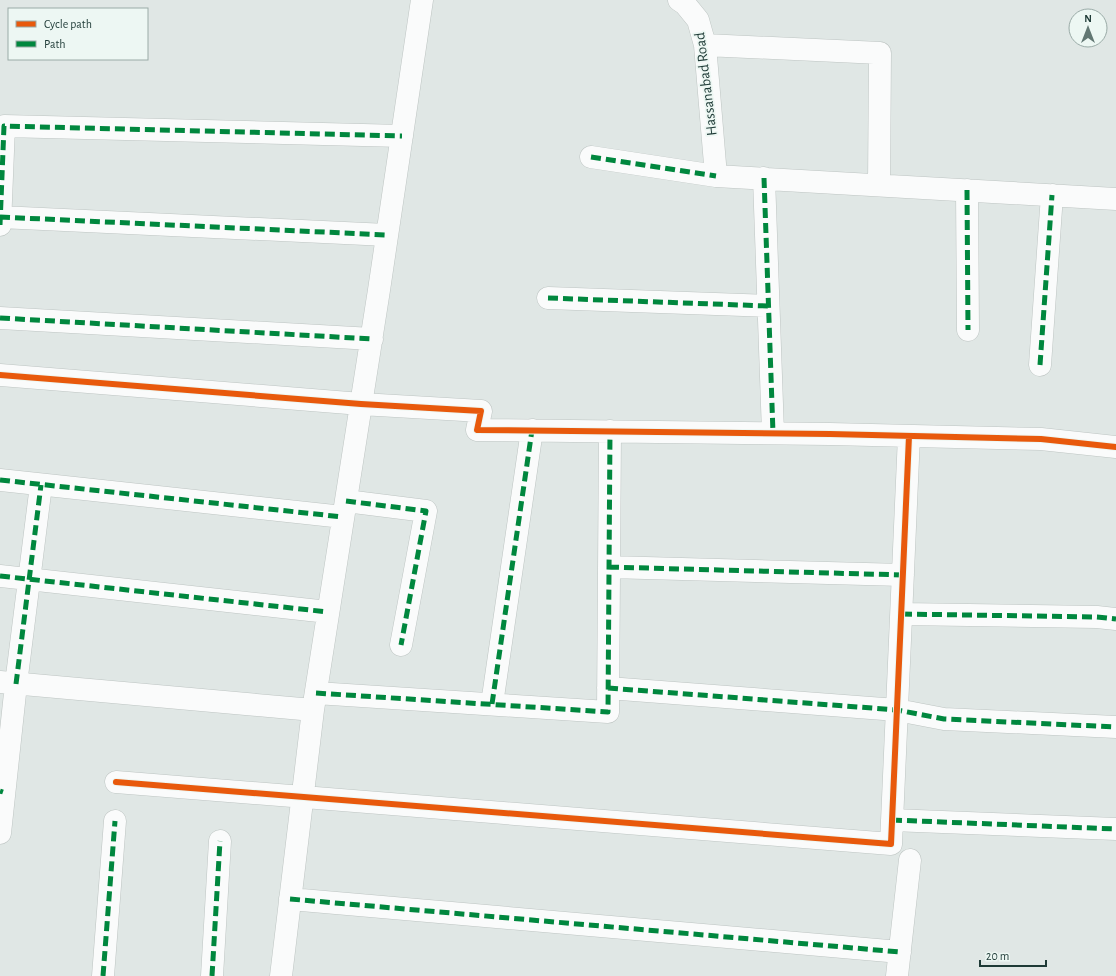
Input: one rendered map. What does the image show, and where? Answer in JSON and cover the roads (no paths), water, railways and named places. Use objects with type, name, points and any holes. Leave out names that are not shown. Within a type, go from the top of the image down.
[{"type":"street","points":[[281,976],[314,702],[388,235],[422,0]]},
{"type":"street","name":"Hassanabad Road","points":[[679,0],[685,4],[698,20],[705,45],[716,176]]},
{"type":"street","points":[[705,45],[880,53],[879,185]]},
{"type":"street","points":[[0,224],[2,137],[4,126],[402,136]]},
{"type":"street","points":[[590,157],[716,176],[1116,199]]},
{"type":"street","points":[[764,178],[773,433]]},
{"type":"street","points":[[967,190],[968,330]]},
{"type":"street","points":[[1040,365],[1052,195]]},
{"type":"street","points":[[0,217],[388,235]]},
{"type":"street","points":[[548,298],[768,306]]},
{"type":"street","points":[[0,318],[372,339]]},
{"type":"street","points":[[0,375],[361,404],[481,411],[477,430],[773,433],[1041,439],[1116,447]]},
{"type":"street","points":[[492,704],[532,430]]},
{"type":"street","points":[[8,683],[314,702],[492,704],[608,712],[610,431]]},
{"type":"street","points":[[116,782],[891,844],[909,436]]},
{"type":"street","points":[[0,480],[41,485],[345,509],[426,511],[401,645]]},
{"type":"street","points":[[0,832],[8,683],[29,580],[41,485]]},
{"type":"street","points":[[609,567],[903,575]]},
{"type":"street","points":[[0,576],[328,612]]},
{"type":"street","points":[[902,614],[1097,617],[1116,619]]},
{"type":"street","points":[[608,688],[897,710],[944,719],[1116,727]]},
{"type":"street","points":[[892,820],[1116,829]]},
{"type":"street","points":[[103,976],[115,821]]},
{"type":"street","points":[[212,976],[220,841]]},
{"type":"street","points":[[897,976],[910,860]]},
{"type":"street","points":[[290,899],[900,952]]}]
